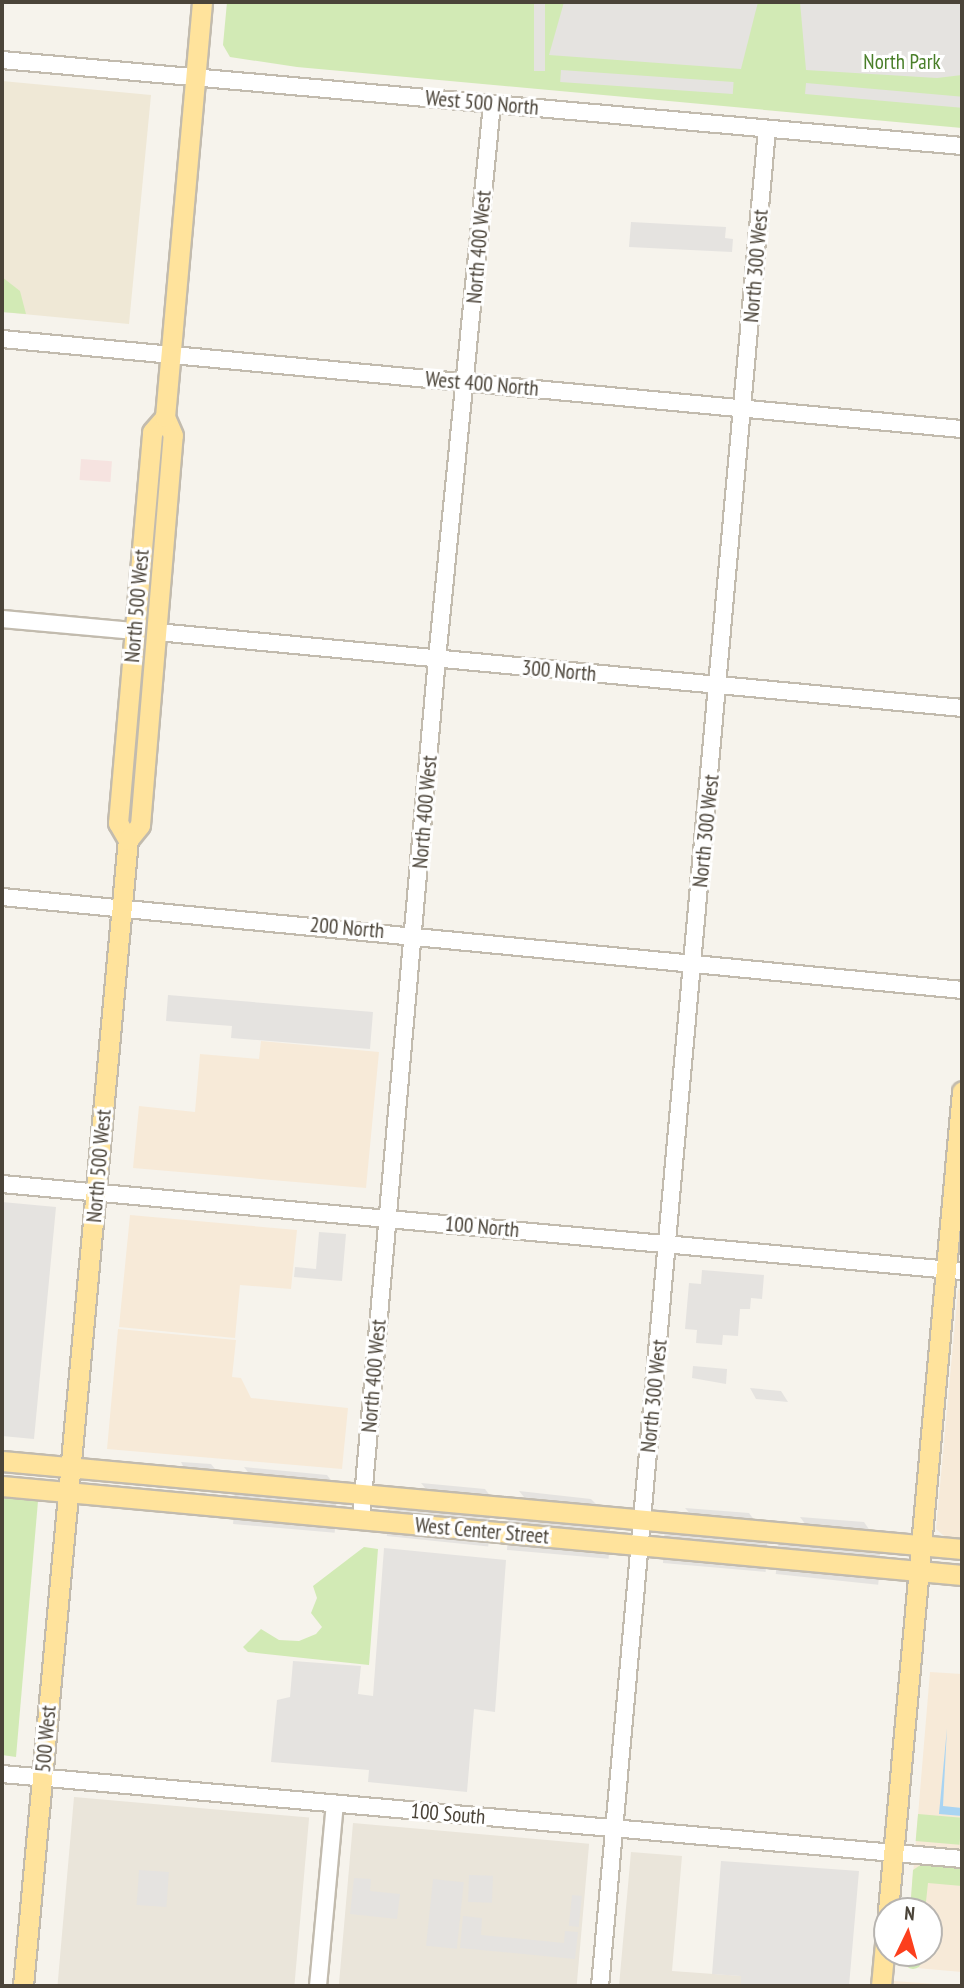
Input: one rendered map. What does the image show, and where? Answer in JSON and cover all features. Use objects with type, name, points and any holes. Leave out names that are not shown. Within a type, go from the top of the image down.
[{"type":"main road","name":"North 500 West","points":[[68,1492],[128,840],[140,825],[173,435],[165,417],[202,2]]},
{"type":"main road","name":"North 500 West","points":[[128,840],[118,823],[152,432],[165,417]]},
{"type":"main road","points":[[889,1897],[919,1545],[954,1270],[962,1091]]},
{"type":"main road","name":"West Center Street","points":[[2,1461],[363,1494],[962,1575]]},
{"type":"main road","name":"West Center Street","points":[[2,1486],[361,1520],[962,1549]]},
{"type":"main road","name":"500 West","points":[[23,1986],[68,1492]]},
{"type":"main road","points":[[881,1986],[883,1967]]},
{"type":"street","name":"West 500 North","points":[[2,60],[962,146]]},
{"type":"street","name":"North 400 West","points":[[361,1520],[437,659],[467,382],[492,104]]},
{"type":"street","name":"North 300 West","points":[[600,1986],[745,408],[767,129]]},
{"type":"street","name":"West 400 North","points":[[2,339],[962,429]]},
{"type":"street","points":[[2,619],[135,631]]},
{"type":"street","name":"300 North","points":[[157,632],[720,683],[962,708]]},
{"type":"street","name":"200 North","points":[[2,897],[693,961],[962,990]]},
{"type":"street","name":"100 North","points":[[2,1184],[954,1270]]},
{"type":"street","name":"100 South","points":[[2,1774],[893,1855],[962,1859]]},
{"type":"street","points":[[318,1986],[335,1804]]},
{"type":"shaded area","points":[[534,2],[545,2],[545,71],[534,71]]},
{"type":"shaded area","points":[[564,2],[758,2],[741,69],[549,55]]},
{"type":"shaded area","points":[[800,2],[962,2],[962,75],[937,78],[806,70]]},
{"type":"shaded area","points":[[561,70],[734,82],[733,94],[560,82]]},
{"type":"shaded area","points":[[2,81],[151,95],[129,324],[2,312]]},
{"type":"shaded area","points":[[806,83],[962,97],[961,108],[805,94]]},
{"type":"shaded area","points":[[631,222],[726,227],[725,238],[733,239],[732,252],[629,247]]},
{"type":"shaded area","points":[[81,459],[112,461],[110,482],[80,480]]},
{"type":"shaded area","points":[[168,995],[373,1012],[370,1049],[231,1038],[232,1026],[166,1021]]},
{"type":"shaded area","points":[[261,1041],[379,1052],[366,1188],[133,1168],[139,1106],[195,1112],[200,1054],[259,1059]]},
{"type":"shaded area","points":[[2,1202],[56,1207],[34,1439],[2,1436]]},
{"type":"shaded area","points":[[130,1215],[297,1230],[291,1289],[240,1285],[235,1338],[119,1327]]},
{"type":"shaded area","points":[[319,1232],[346,1234],[342,1281],[294,1277],[295,1267],[316,1269]]},
{"type":"shaded area","points":[[702,1270],[764,1275],[762,1299],[751,1298],[750,1309],[740,1309],[738,1336],[723,1335],[722,1345],[696,1343],[697,1330],[685,1329],[689,1283],[701,1284]]},
{"type":"shaded area","points":[[962,1287],[962,1538],[944,1536],[936,1529],[958,1290]]},
{"type":"shaded area","points":[[118,1329],[236,1340],[232,1377],[241,1378],[251,1398],[348,1408],[342,1469],[107,1449]]},
{"type":"shaded area","points":[[693,1366],[727,1369],[726,1384],[692,1378]]},
{"type":"shaded area","points":[[750,1388],[781,1391],[788,1402],[756,1399]]},
{"type":"shaded area","points":[[181,1462],[211,1464],[220,1475],[186,1472]]},
{"type":"shaded area","points":[[244,1467],[327,1475],[336,1487],[254,1480]]},
{"type":"shaded area","points":[[421,1483],[485,1489],[494,1501],[431,1495]]},
{"type":"shaded area","points":[[235,1490],[337,1499],[336,1511],[234,1502]]},
{"type":"shaded area","points":[[519,1491],[591,1499],[602,1510],[529,1503]]},
{"type":"shaded area","points":[[389,1501],[490,1512],[489,1525],[388,1514]]},
{"type":"shaded area","points":[[685,1508],[749,1513],[758,1525],[695,1519]]},
{"type":"shaded area","points":[[234,1513],[336,1522],[335,1533],[233,1524]]},
{"type":"shaded area","points":[[509,1515],[610,1526],[609,1538],[508,1527]]},
{"type":"shaded area","points":[[800,1517],[864,1522],[873,1535],[809,1529]]},
{"type":"shaded area","points":[[388,1524],[489,1535],[488,1547],[387,1536]]},
{"type":"shaded area","points":[[665,1528],[768,1537],[767,1549],[664,1540]]},
{"type":"shaded area","points":[[508,1538],[610,1547],[609,1559],[507,1550]]},
{"type":"shaded area","points":[[779,1539],[880,1550],[879,1562],[778,1551]]},
{"type":"shaded area","points":[[384,1548],[506,1560],[495,1712],[474,1709],[467,1792],[368,1782],[369,1770],[271,1762],[277,1700],[290,1697],[293,1661],[361,1666],[358,1694],[373,1696]]},
{"type":"shaded area","points":[[664,1551],[767,1560],[766,1572],[663,1563]]},
{"type":"shaded area","points":[[777,1562],[879,1573],[878,1585],[776,1574]]},
{"type":"shaded area","points":[[930,1672],[962,1674],[962,1972],[905,1967],[943,1967],[943,1897],[911,1897]]},
{"type":"shaded area","points":[[74,1797],[309,1818],[294,1986],[57,1986]]},
{"type":"shaded area","points":[[353,1823],[589,1844],[577,1986],[339,1986]]},
{"type":"shaded area","points":[[631,1852],[682,1856],[672,1971],[742,1976],[741,1986],[619,1986]]},
{"type":"shaded area","points":[[721,1861],[859,1871],[849,1986],[741,1986],[741,1976],[712,1974]]},
{"type":"shaded area","points":[[139,1870],[169,1872],[166,1907],[137,1905]]},
{"type":"shaded area","points":[[469,1875],[493,1876],[492,1903],[468,1902]]},
{"type":"shaded area","points":[[354,1878],[371,1879],[370,1891],[400,1894],[397,1919],[350,1914]]},
{"type":"shaded area","points":[[433,1879],[464,1882],[457,1949],[426,1946]]},
{"type":"shaded area","points":[[572,1895],[582,1896],[579,1927],[569,1926]]},
{"type":"shaded area","points":[[463,1916],[482,1918],[481,1935],[564,1943],[565,1931],[578,1932],[575,1959],[460,1948]]},
{"type":"shaded area","points":[[894,1981],[962,1986],[894,1986]]},
{"type":"green space","name":"North Park","points":[[227,2],[962,2],[962,128],[297,67],[230,57],[223,45]]},
{"type":"green space","points":[[2,277],[20,291],[26,314],[2,312]]},
{"type":"green space","points":[[2,1498],[38,1501],[16,1757],[2,1755]]},
{"type":"green space","points":[[364,1547],[378,1549],[369,1665],[248,1652],[243,1647],[261,1629],[279,1640],[299,1641],[316,1634],[322,1627],[311,1613],[317,1598],[313,1586]]},
{"type":"green space","points":[[918,1814],[962,1818],[959,1845],[916,1841]]},
{"type":"green space","points":[[922,1864],[962,1868],[962,1886],[928,1883],[926,1897],[911,1897],[913,1870]]},
{"type":"water","points":[[947,1728],[943,1806],[962,1808],[962,1816],[939,1814]]}]
